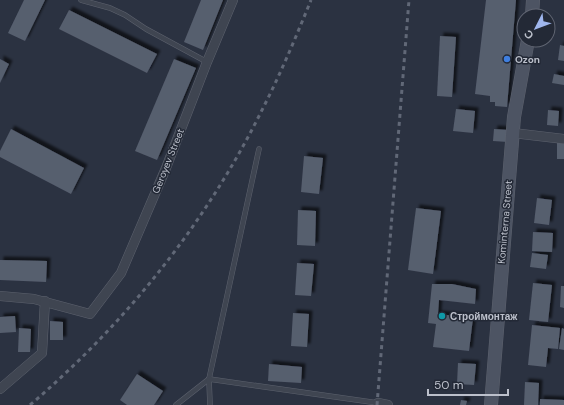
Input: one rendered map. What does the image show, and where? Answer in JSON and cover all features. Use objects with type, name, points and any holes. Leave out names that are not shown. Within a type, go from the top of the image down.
[{"type":"street","name":"Geroyev Street","points":[[45,301],[90,314],[121,273],[166,168],[207,62],[234,0]]},
{"type":"street","name":"Kominterna Street","points":[[491,405],[514,117],[527,48]]},
{"type":"street","points":[[513,134],[564,139]]},
{"type":"street","points":[[0,296],[45,301],[42,353],[0,389]]},
{"type":"street","points":[[378,403],[388,405]]},
{"type":"lane","points":[[81,0],[110,8],[125,15],[146,29],[207,62]]},
{"type":"lane","points":[[210,405],[209,379],[259,149]]},
{"type":"lane","points":[[176,405],[209,379],[378,403]]},
{"type":"building","points":[[24,0],[45,0],[25,41],[8,33]]},
{"type":"building","points":[[201,0],[223,0],[203,50],[184,42]]},
{"type":"building","points":[[486,0],[516,0],[507,107],[495,106],[495,102],[490,102],[490,96],[475,94]]},
{"type":"building","points":[[69,10],[157,54],[147,73],[59,29]]},
{"type":"building","points":[[440,36],[456,37],[452,97],[437,96]]},
{"type":"building","points":[[560,45],[564,46],[564,61],[558,60]]},
{"type":"building","points":[[0,59],[9,64],[0,83]]},
{"type":"building","points":[[174,59],[196,68],[157,160],[135,151]]},
{"type":"building","points":[[554,74],[564,76],[564,85],[552,83]]},
{"type":"building","points":[[456,109],[475,111],[473,133],[453,131]]},
{"type":"building","points":[[548,110],[559,111],[558,126],[547,125]]},
{"type":"building","points":[[11,129],[84,168],[71,194],[0,157],[0,151]]},
{"type":"building","points":[[494,129],[509,130],[508,142],[493,141]]},
{"type":"building","points":[[557,143],[564,143],[564,159],[557,159]]},
{"type":"building","points":[[304,156],[323,158],[319,194],[301,192]]},
{"type":"building","points":[[537,198],[552,200],[549,225],[534,223]]},
{"type":"building","points":[[416,208],[441,211],[433,274],[408,270]]},
{"type":"building","points":[[298,210],[316,211],[315,246],[297,245]]},
{"type":"building","points":[[533,232],[553,233],[552,252],[532,251]]},
{"type":"building","points":[[532,253],[548,255],[546,269],[530,267]]},
{"type":"building","points":[[0,260],[47,261],[46,282],[0,280]]},
{"type":"building","points":[[297,263],[314,264],[311,296],[295,295]]},
{"type":"building","points":[[533,283],[552,285],[548,322],[529,320]]},
{"type":"building","name":"Строймонтаж","points":[[432,284],[452,284],[476,289],[475,304],[439,300],[438,314],[473,318],[469,351],[433,347],[436,324],[428,323]]},
{"type":"building","points":[[561,286],[564,286],[564,308],[560,307]]},
{"type":"building","points":[[293,313],[309,314],[307,347],[291,346]]},
{"type":"building","points":[[15,316],[16,332],[0,333],[0,317]]},
{"type":"building","points":[[50,321],[63,322],[63,340],[50,340]]},
{"type":"building","points":[[532,325],[560,328],[558,349],[548,348],[546,367],[528,365]]},
{"type":"building","points":[[19,328],[31,329],[30,352],[18,352]]},
{"type":"building","points":[[562,328],[564,329],[564,350],[559,349]]},
{"type":"building","points":[[458,363],[476,364],[474,385],[457,384]]},
{"type":"building","points":[[269,364],[302,367],[301,383],[268,381]]},
{"type":"building","points":[[137,374],[163,391],[154,405],[127,405],[120,400]]},
{"type":"building","points":[[525,382],[539,383],[538,405],[524,405]]},
{"type":"building","points":[[540,399],[564,400],[564,405],[540,405]]},
{"type":"building","points":[[461,400],[467,401],[466,405],[460,405]]},
{"type":"railway","points":[[30,405],[99,340],[131,305],[161,269],[189,231],[216,192],[240,152],[288,56],[311,0]]},
{"type":"railway","points":[[377,405],[409,0]]},
{"type":"place","name":"Ozon","points":[[507,59]]},
{"type":"place","name":"Строймонтаж","points":[[442,316]]}]
